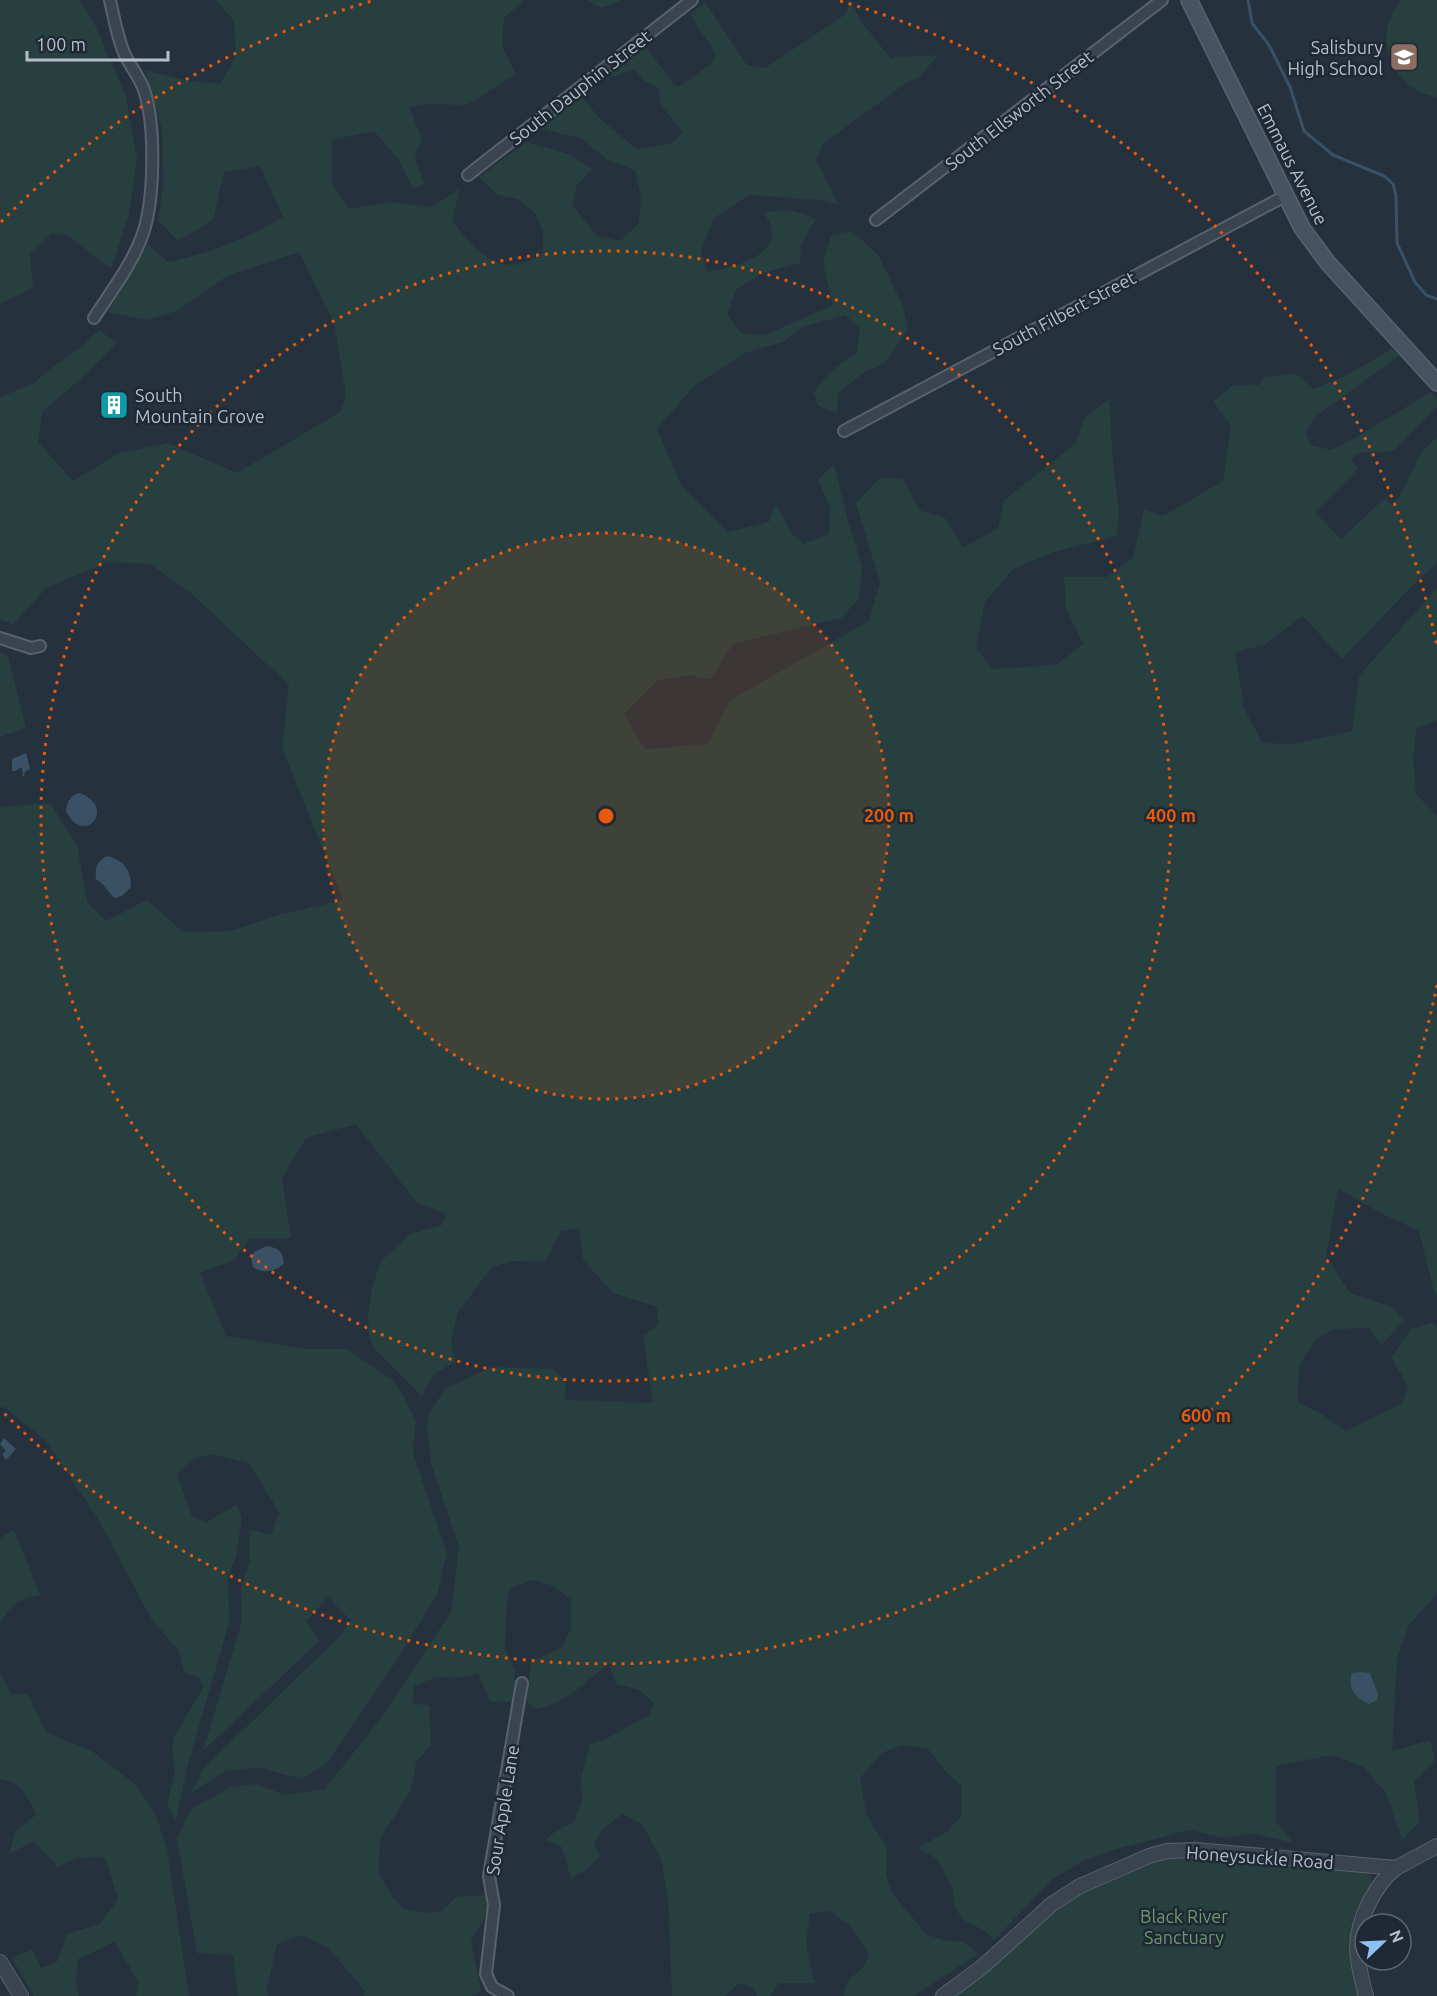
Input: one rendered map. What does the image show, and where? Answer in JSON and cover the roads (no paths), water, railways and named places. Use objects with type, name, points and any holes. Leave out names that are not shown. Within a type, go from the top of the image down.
[{"type":"main road","name":"Emmaus Avenue","points":[[1189,0],[1302,228],[1328,263],[1437,383]]},
{"type":"street","points":[[94,318],[134,256],[142,237],[152,169],[147,101],[141,82],[119,39],[110,0]]},
{"type":"street","name":"South Dauphin Street","points":[[468,175],[692,0]]},
{"type":"street","name":"South Ellsworth Street","points":[[876,220],[1162,0]]},
{"type":"street","name":"South Filbert Street","points":[[844,431],[1285,196]]},
{"type":"street","points":[[0,638],[31,648],[40,646]]},
{"type":"street","name":"Sour Apple Lane","points":[[508,1996],[492,1987],[486,1974],[494,1905],[489,1876],[522,1683]]},
{"type":"street","points":[[1366,1996],[1358,1965],[1356,1943],[1363,1914],[1388,1874],[1437,1846]]},
{"type":"street","name":"Honeysuckle Road","points":[[943,1996],[981,1968],[1063,1897],[1098,1877],[1149,1856],[1167,1851],[1195,1850],[1396,1868]]},
{"type":"street","points":[[0,1962],[21,1996]]},
{"type":"water","points":[[26,753],[30,769],[22,776],[21,767],[12,771],[12,759]]},
{"type":"water","points":[[80,793],[91,800],[96,808],[97,815],[87,826],[80,826],[73,821],[66,810],[70,799]]},
{"type":"water","points":[[107,856],[122,863],[130,876],[131,887],[122,896],[115,898],[96,879],[97,865]]},
{"type":"water","points":[[267,1246],[279,1251],[284,1263],[273,1270],[265,1271],[253,1267],[251,1258],[254,1252]]},
{"type":"water","points":[[4,1438],[16,1449],[6,1460],[2,1454],[6,1451],[0,1444]]},
{"type":"water","points":[[1352,1673],[1370,1673],[1378,1694],[1377,1700],[1369,1704],[1356,1696],[1351,1688]]},
{"type":"waterway","points":[[1248,0],[1252,23],[1269,45],[1290,87],[1304,131],[1333,155],[1384,176],[1393,184],[1396,195],[1397,243],[1415,282],[1426,295],[1437,299]]},
{"type":"place","name":"Salisbury High School","points":[[1404,57]]},
{"type":"place","name":"South Mountain Grove","points":[[114,405]]},
{"type":"park label","name":"Black River Sanctuary","points":[[1184,1926]]}]
